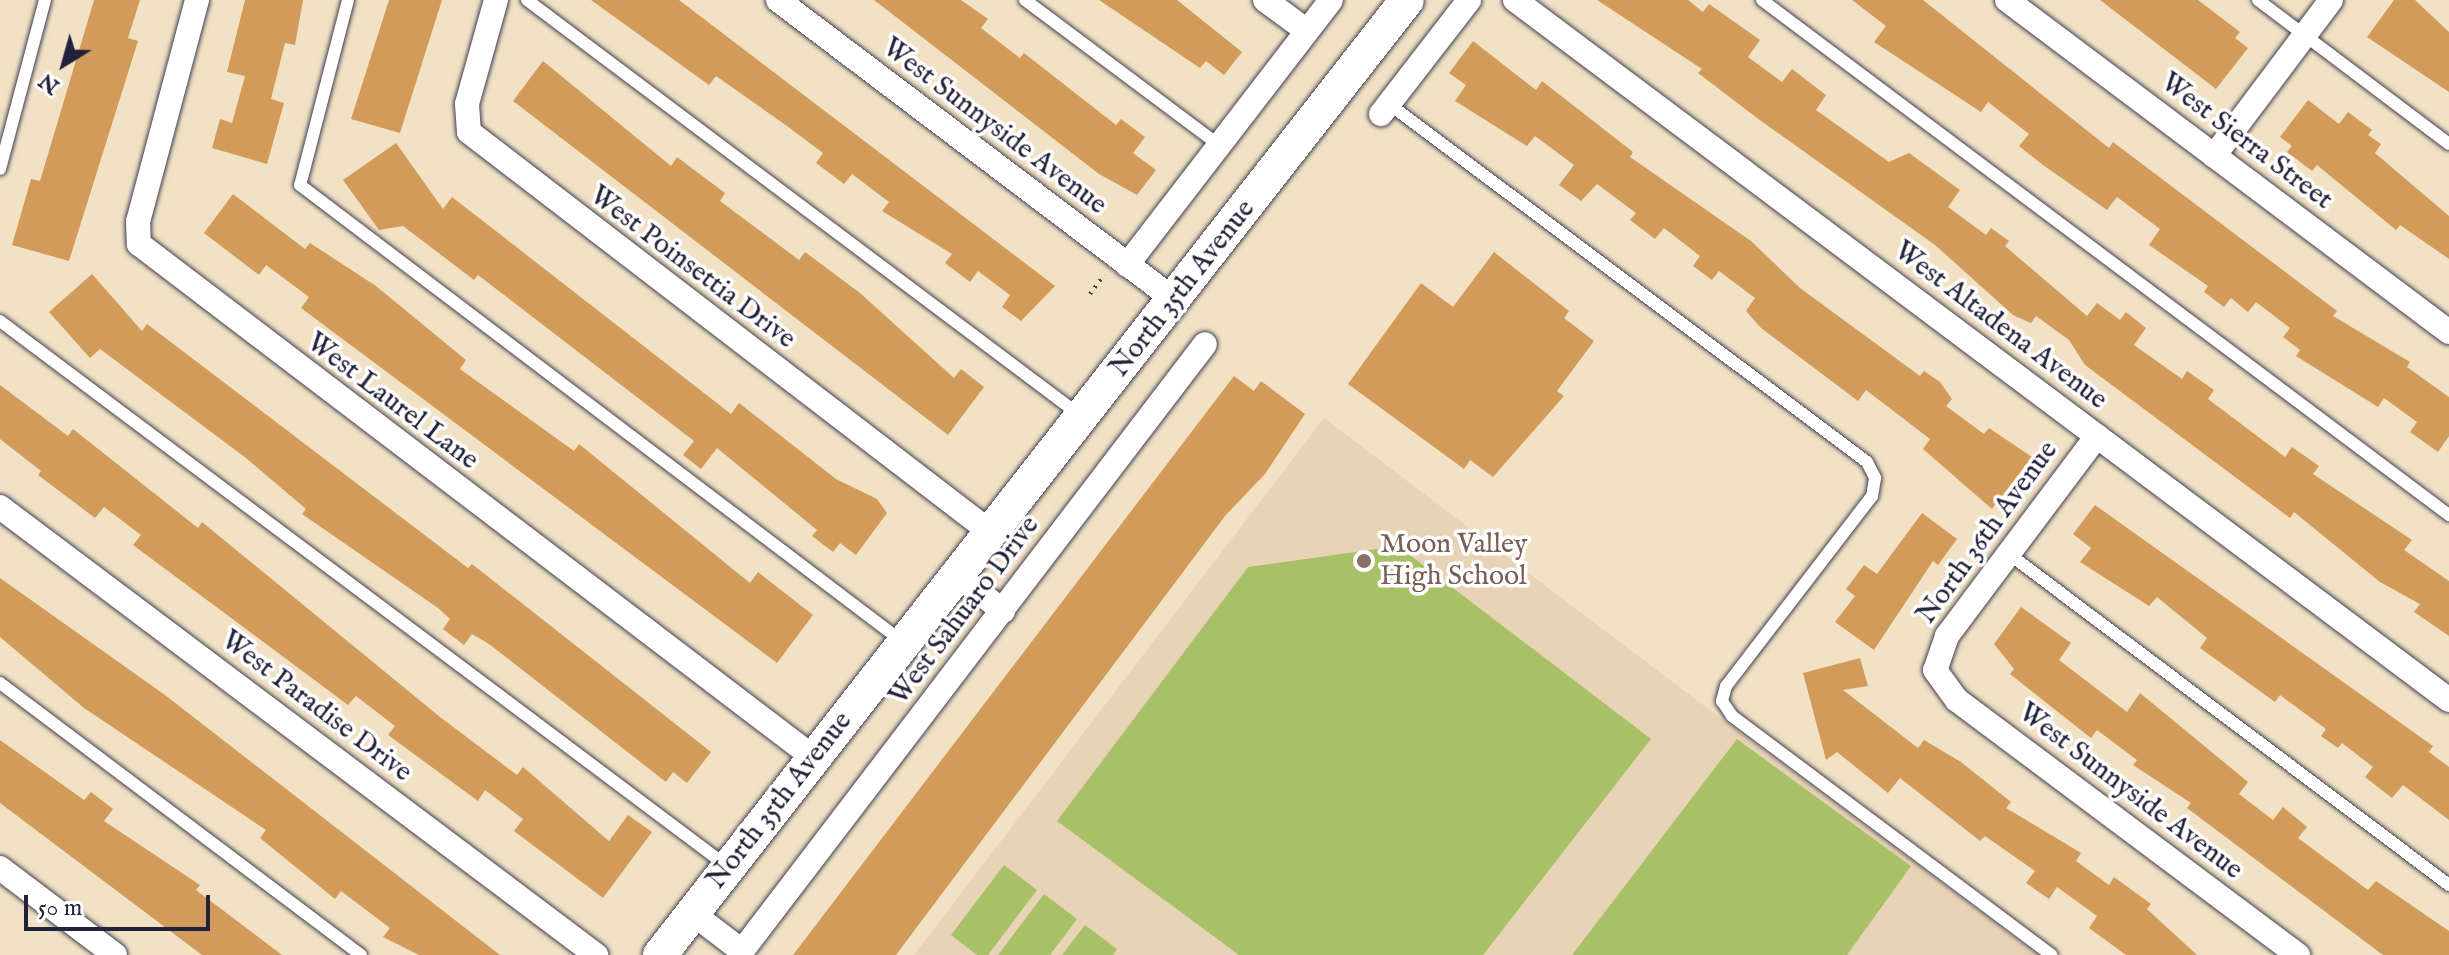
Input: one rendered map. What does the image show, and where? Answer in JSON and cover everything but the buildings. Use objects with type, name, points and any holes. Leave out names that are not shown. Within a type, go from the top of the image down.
[{"type":"main road","name":"North 35th Avenue","points":[[660,955],[1407,0]]},
{"type":"street","name":"West Laurel Lane","points":[[197,0],[138,221],[139,244],[813,757]]},
{"type":"street","name":"West Poinsettia Drive","points":[[496,0],[467,104],[469,132],[989,531]]},
{"type":"street","name":"West Sunnyside Avenue","points":[[778,0],[1175,300]]},
{"type":"street","points":[[1265,0],[1307,31]]},
{"type":"street","points":[[1127,265],[1331,0]]},
{"type":"street","points":[[1385,109],[1469,0]]},
{"type":"street","name":"West Altadena Avenue","points":[[1515,0],[2449,700]]},
{"type":"street","name":"West Sierra Street","points":[[2007,0],[2449,332]]},
{"type":"street","points":[[2214,156],[2331,0]]},
{"type":"street","name":"West Sahuaro Drive","points":[[742,951],[1205,344]]},
{"type":"street","name":"North 36th Avenue","points":[[1935,670],[1947,636],[2097,436]]},
{"type":"street","name":"West Paradise Drive","points":[[0,507],[596,955]]},
{"type":"street","points":[[956,574],[1003,611]]},
{"type":"street","name":"West Sunnyside Avenue","points":[[1935,670],[1957,700],[2298,955]]},
{"type":"street","points":[[0,868],[115,955]]},
{"type":"street","name":"North 35th Avenue","points":[[692,913],[742,951]]},
{"type":"lane","points":[[0,169],[45,0]]},
{"type":"lane","points":[[348,0],[300,185],[903,642]]},
{"type":"lane","points":[[527,0],[1082,417]]},
{"type":"lane","points":[[1025,0],[1219,145]]},
{"type":"lane","points":[[1762,0],[2449,515]]},
{"type":"lane","points":[[2258,0],[2449,144]]},
{"type":"lane","points":[[1385,109],[1867,462],[1875,478],[1872,496],[1726,686],[1722,701],[1732,716],[2051,955]]},
{"type":"lane","points":[[0,321],[728,866]]},
{"type":"lane","points":[[2009,554],[2449,885]]},
{"type":"lane","points":[[0,683],[361,955]]},
{"type":"shaded area","name":"Moon Valley High School","points":[[1324,418],[1703,705],[2037,955],[914,955]]},
{"type":"green space","points":[[1398,546],[1651,739],[1483,955],[1239,955],[1057,821],[1248,567]]},
{"type":"green space","points":[[1737,739],[1911,866],[1847,955],[1572,955]]},
{"type":"green space","points":[[1004,865],[1037,890],[988,955],[977,955],[951,935]]},
{"type":"green space","points":[[1044,894],[1077,919],[1050,955],[998,955]]},
{"type":"green space","points":[[1085,925],[1117,949],[1113,955],[1062,955]]},
{"type":"place","name":"Moon Valley High School","points":[[1364,561]]}]
